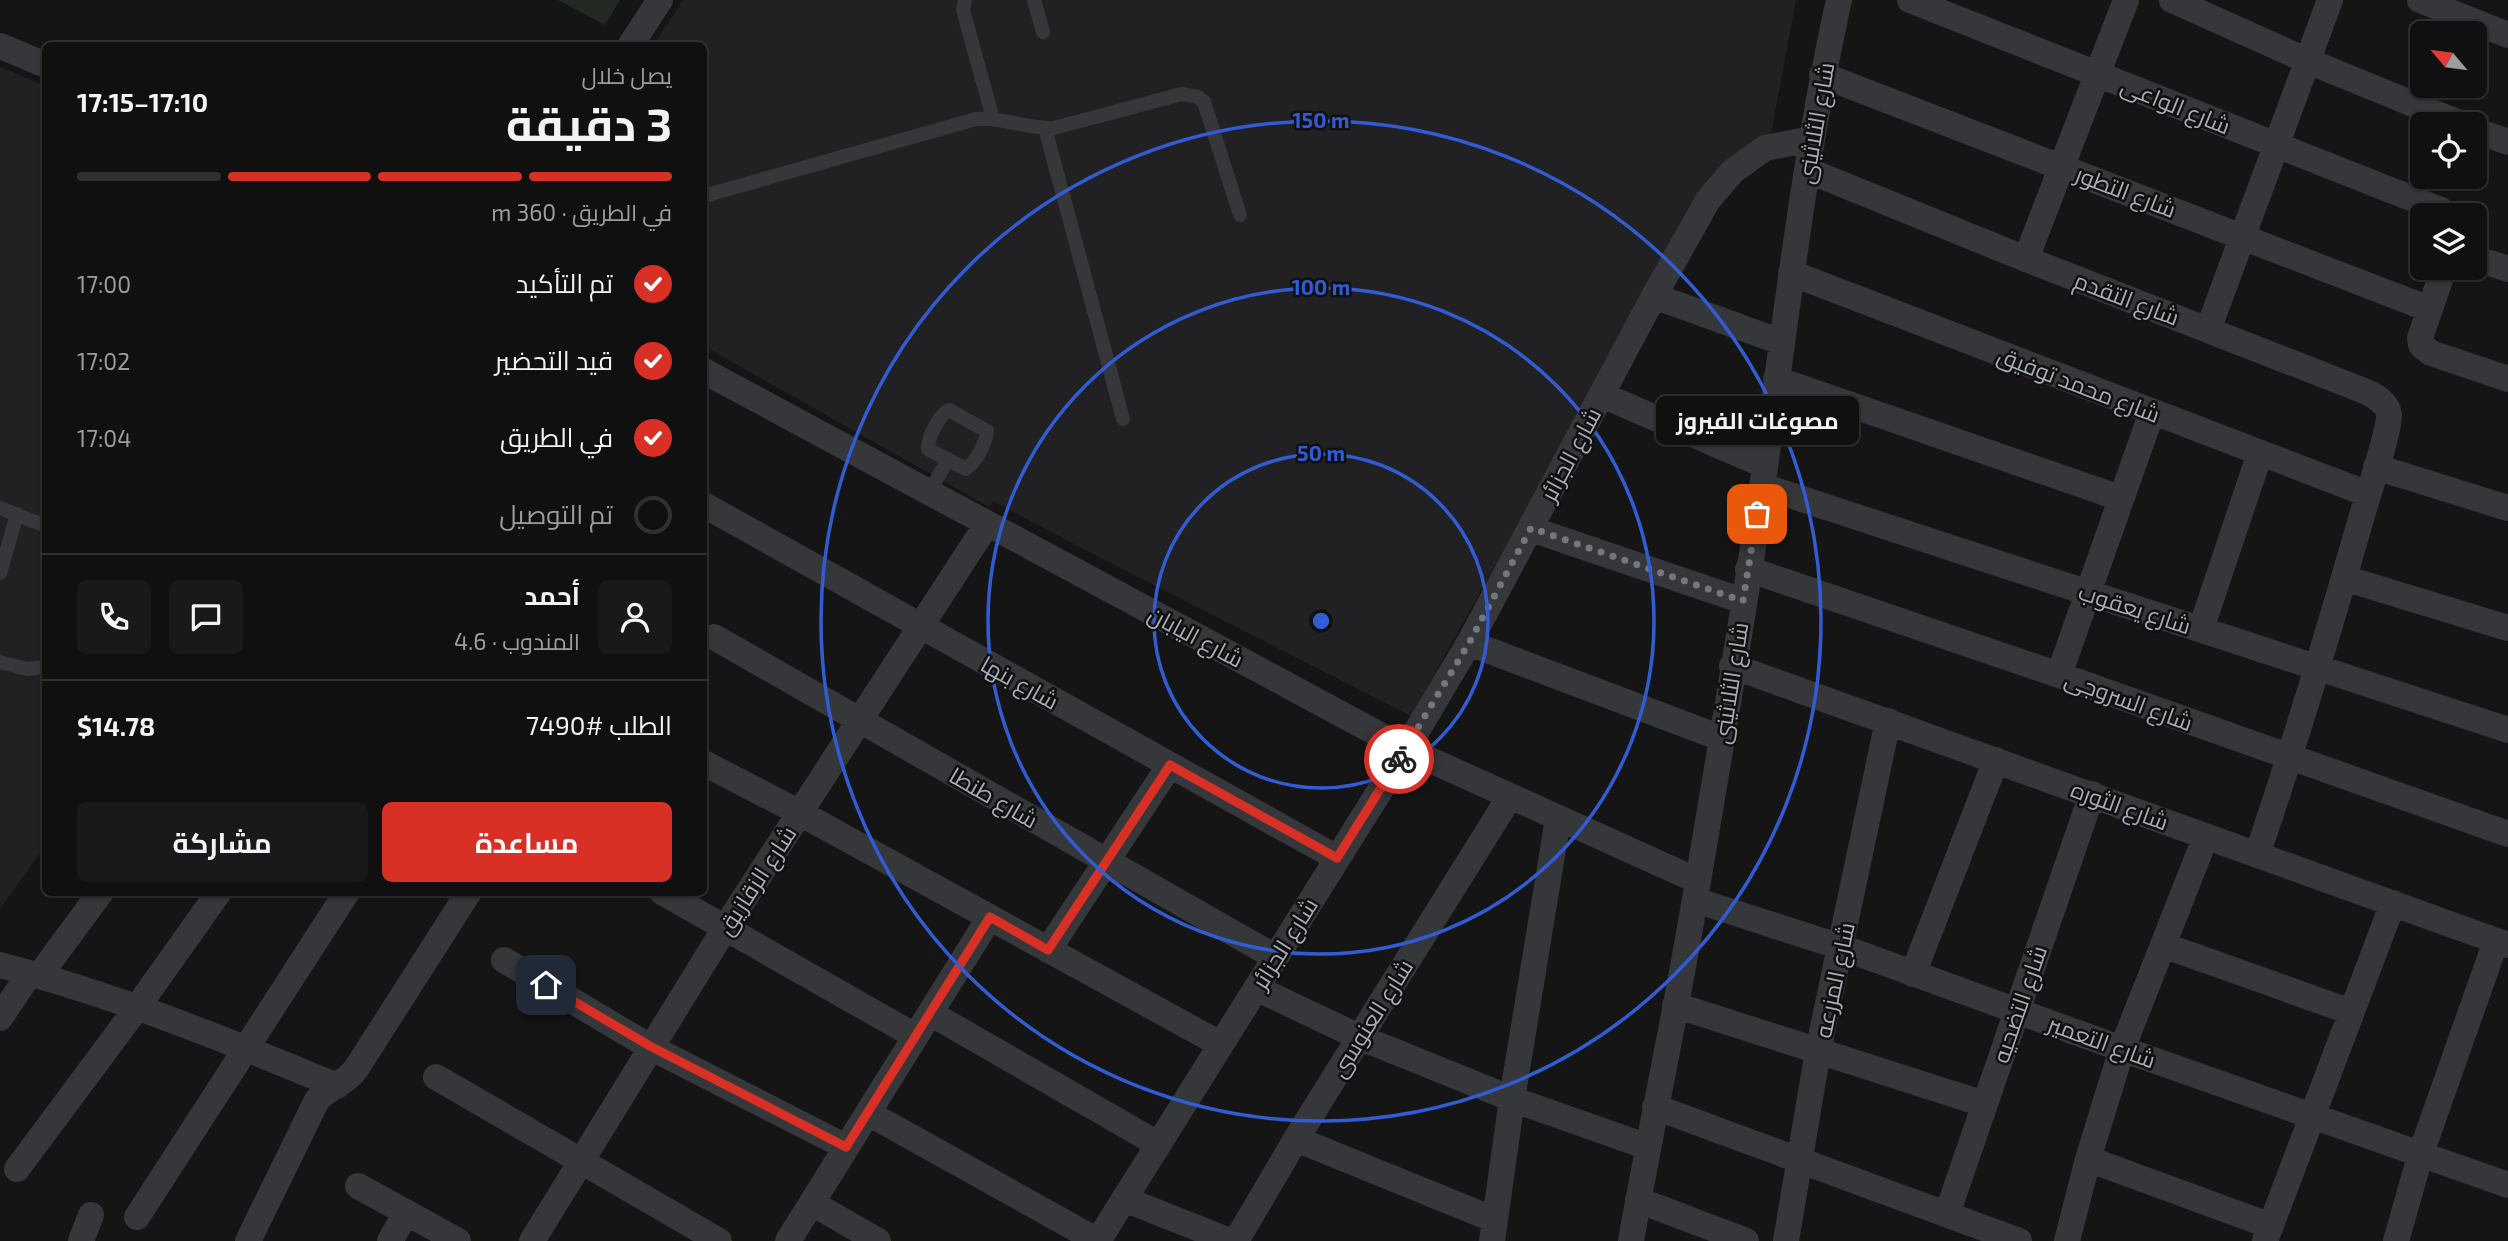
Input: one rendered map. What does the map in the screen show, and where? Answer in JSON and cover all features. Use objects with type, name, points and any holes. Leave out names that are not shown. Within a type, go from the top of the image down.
[{"type":"street","points":[[634,42],[660,0]]},
{"type":"street","name":"شارع الثلاثينى","points":[[1631,1241],[1696,890],[1763,475],[1822,75],[1839,0]]},
{"type":"street","name":"شارع الواعى","points":[[1910,0],[2423,203]]},
{"type":"street","points":[[2026,259],[2126,0]]},
{"type":"street","points":[[2172,0],[2308,61],[2433,112]]},
{"type":"street","points":[[2208,330],[2330,0]]},
{"type":"street","points":[[2420,0],[2508,35]]},
{"type":"street","points":[[0,46],[42,63]]},
{"type":"street","name":"شارع التطور","points":[[1822,75],[2243,237],[2426,319]]},
{"type":"street","points":[[2487,135],[2508,142]]},
{"type":"street","name":"شارع الجزائر","points":[[1098,1241],[1406,749],[1469,643],[1708,200],[1733,171],[1765,148],[1812,139]]},
{"type":"street","name":"شارع التقدم","points":[[1807,170],[2377,397],[2385,404],[2389,414],[2376,467],[2318,668],[2257,855]]},
{"type":"street","points":[[2487,262],[2508,269]]},
{"type":"street","name":"شارع محمد توفيق","points":[[1791,273],[2368,494]]},
{"type":"street","points":[[2440,280],[2420,338],[2425,350],[2508,379]]},
{"type":"street","points":[[1654,296],[1781,342]]},
{"type":"street","name":"شارع اليابان","points":[[707,373],[1406,749],[1558,819],[1696,890]]},
{"type":"street","points":[[1776,379],[2120,498]]},
{"type":"street","name":"شارع يعقوب","points":[[1602,396],[1763,475],[2088,592],[2508,730]]},
{"type":"street","points":[[2059,675],[2152,412]]},
{"type":"street","points":[[2201,629],[2260,453]]},
{"type":"street","points":[[2376,467],[2508,508]]},
{"type":"street","name":"شارع بنها","points":[[707,511],[921,626],[1337,858]]},
{"type":"street","name":"شارع الزقازيق","points":[[532,1241],[650,1046],[987,524]]},
{"type":"street","points":[[1531,528],[1743,601]]},
{"type":"street","name":"شارع السروجى","points":[[1748,569],[2059,675],[2508,834]]},
{"type":"street","points":[[2344,578],[2508,628]]},
{"type":"street","name":"شارع طنطا","points":[[714,637],[1275,957]]},
{"type":"street","points":[[1469,643],[1721,738]]},
{"type":"street","name":"شارع الثوره","points":[[1732,666],[2502,943]]},
{"type":"street","name":"شارع المزرعه","points":[[1786,1241],[1818,1051],[1888,721]]},
{"type":"street","points":[[1913,974],[1996,760]]},
{"type":"street","points":[[707,765],[1220,1044]]},
{"type":"street","points":[[1048,950],[1170,765]]},
{"type":"street","name":"شارع التضحيه","points":[[1947,1214],[2092,794]]},
{"type":"street","name":"شارع العنوسى","points":[[1236,1241],[1296,1139],[1509,798]]},
{"type":"street","points":[[1296,1139],[1494,1231],[1512,1099],[1558,819]]},
{"type":"street","points":[[2067,1241],[2088,1159],[2122,1049],[2206,836]]},
{"type":"street","name":"شارع التعمير","points":[[1696,890],[1913,974],[2508,1185]]},
{"type":"street","points":[[0,1018],[99,896]]},
{"type":"street","points":[[17,1169],[216,896]]},
{"type":"street","points":[[137,1217],[344,896]]},
{"type":"street","points":[[248,1241],[317,1100],[323,1093],[351,1076],[466,896]]},
{"type":"street","points":[[669,896],[915,1036]]},
{"type":"street","points":[[2088,1159],[2268,1234],[2393,903]]},
{"type":"street","points":[[788,1241],[990,917]]},
{"type":"street","points":[[2396,1241],[2421,1153],[2502,943]]},
{"type":"street","points":[[2163,945],[2351,1012]]},
{"type":"street","points":[[504,960],[650,1046],[846,1147]]},
{"type":"street","points":[[0,965],[246,1048],[337,1086]]},
{"type":"street","points":[[1256,988],[1359,1037],[1512,1099],[1648,1147]]},
{"type":"street","points":[[1675,1005],[1984,1104]]},
{"type":"street","points":[[930,1013],[1158,1144]]},
{"type":"street","points":[[436,1077],[719,1241]]},
{"type":"street","points":[[1656,1107],[2019,1241]]},
{"type":"street","points":[[868,1113],[1098,1241]]},
{"type":"street","points":[[358,1186],[458,1241]]},
{"type":"street","points":[[1124,1199],[1230,1241]]},
{"type":"street","points":[[1638,1200],[1746,1241]]},
{"type":"street","points":[[812,1203],[878,1241]]},
{"type":"street","points":[[390,1241],[406,1213]]},
{"type":"street","points":[[81,1241],[91,1215]]},
{"type":"lane","points":[[965,0],[963,10],[993,119]]},
{"type":"lane","points":[[1034,0],[1043,32]]},
{"type":"lane","points":[[707,195],[976,119],[993,119],[1037,129],[1054,128],[1182,93],[1198,97],[1204,102],[1240,215]]},
{"type":"lane","points":[[1045,128],[1123,419]]},
{"type":"lane","points":[[949,410],[985,429],[988,435],[969,468],[962,468],[948,460],[928,446],[943,414],[949,410]]},
{"type":"lane","points":[[929,492],[948,460]]},
{"type":"lane","points":[[0,508],[42,524]]},
{"type":"lane","points":[[0,573],[17,514]]},
{"type":"lane","points":[[0,662],[27,669],[42,667]]},
{"type":"shaded area","points":[[558,0],[620,0],[605,25]]},
{"type":"shaded area","points":[[683,0],[1796,0],[1771,134],[1609,362],[1411,716],[993,501],[989,507],[707,348],[707,42],[656,42]]},
{"type":"shaded area","points":[[0,67],[42,84],[42,850],[0,909]]},
{"type":"way so far","points":[[1399,759],[1469,643],[1531,528],[1743,601],[1757,514]]},
{"type":"place","name":"مصوغات الفيروز","points":[[1757,514]]},
{"type":"route","points":[[546,985],[650,1046],[846,1147],[990,917],[1048,950],[1170,765],[1337,858],[1399,759]]}]
